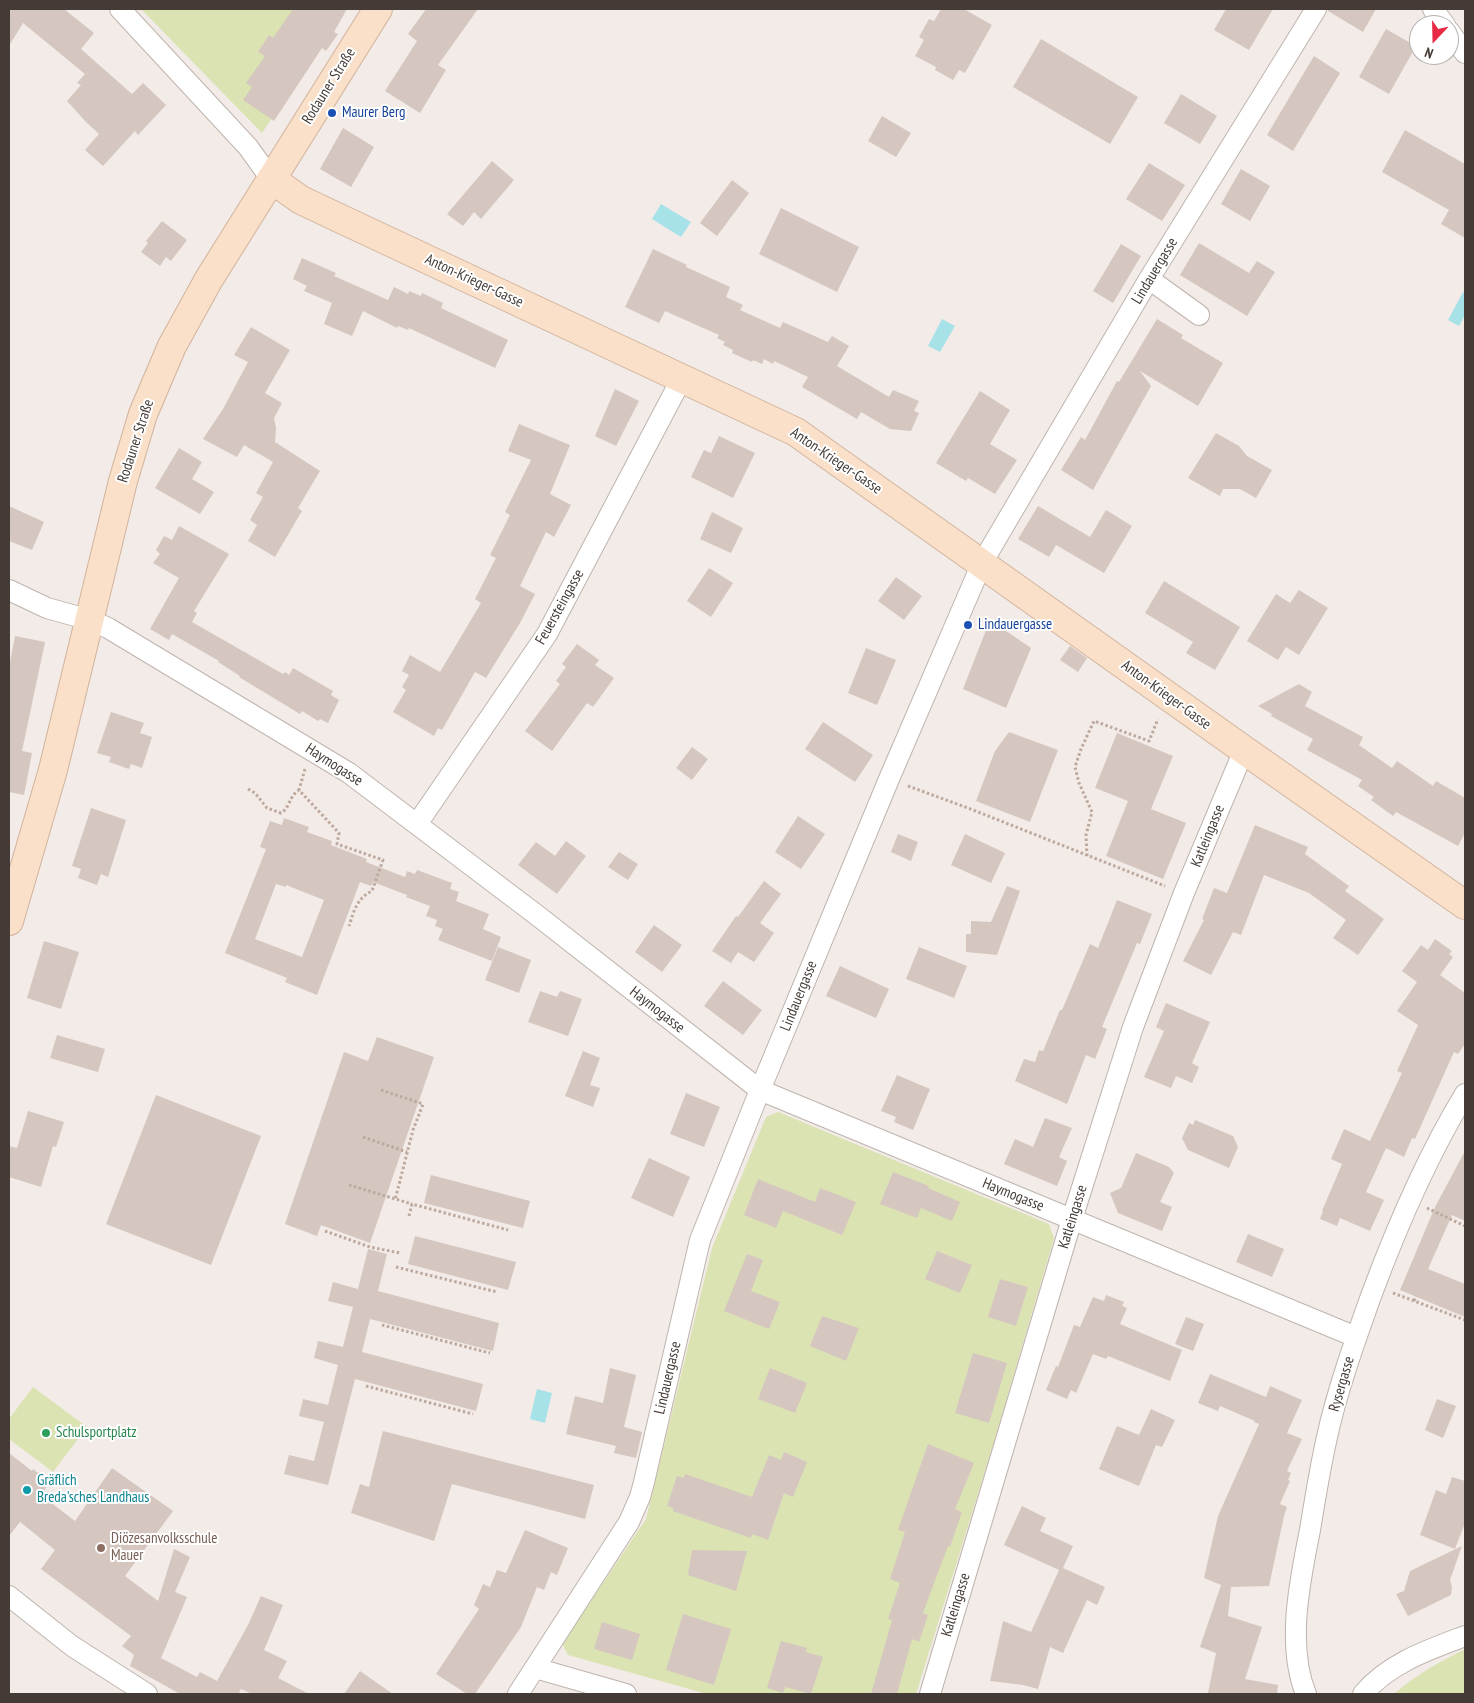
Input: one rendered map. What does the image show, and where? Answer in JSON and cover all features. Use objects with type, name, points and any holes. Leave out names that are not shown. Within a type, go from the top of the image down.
[{"type":"street","name":"Anton-Krieger-Gasse","points":[[120,9],[248,147],[270,178],[301,200],[796,432],[1465,905]]},
{"type":"street","name":"Rodauner Straße","points":[[9,921],[53,770],[123,480],[143,414],[172,346],[209,279],[270,178],[378,9]]},
{"type":"street","name":"Lindauergasse","points":[[518,1694],[625,1528],[635,1509],[644,1482],[700,1240],[889,779],[982,563],[1149,279],[1316,9]]},
{"type":"street","points":[[1149,279],[1199,315]]},
{"type":"street","name":"Feuersteingasse","points":[[417,824],[548,634],[682,378]]},
{"type":"street","name":"Haymogasse","points":[[9,590],[47,608],[90,620],[108,628],[314,750],[349,773],[760,1090],[1356,1337]]},
{"type":"street","name":"Katleingasse","points":[[930,1694],[1072,1219],[1133,1027],[1184,894],[1244,750]]},
{"type":"street","name":"Rysergasse","points":[[1306,1694],[1299,1666],[1296,1624],[1302,1576],[1327,1436],[1356,1337],[1391,1242],[1422,1173],[1465,1094]]},
{"type":"street","points":[[9,1596],[72,1646],[148,1694]]},
{"type":"street","points":[[1363,1694],[1385,1673],[1407,1659],[1465,1636]]},
{"type":"street","points":[[535,1668],[626,1694]]},
{"type":"path","points":[[1087,856],[1086,835],[1092,812],[1079,783],[1075,767],[1094,721],[1149,741],[1168,696]]},
{"type":"path","points":[[248,789],[255,793],[267,808],[281,813],[298,790],[314,750]]},
{"type":"path","points":[[889,779],[925,794],[968,808],[1184,894]]},
{"type":"path","points":[[298,790],[339,833],[338,844],[383,860],[372,891],[358,901],[348,926]]},
{"type":"path","points":[[381,1090],[422,1104],[395,1200]]},
{"type":"path","points":[[363,1137],[408,1152]]},
{"type":"path","points":[[349,1185],[395,1200],[508,1230]]},
{"type":"path","points":[[409,1216],[412,1204]]},
{"type":"path","points":[[1428,1209],[1465,1226]]},
{"type":"path","points":[[1449,1219],[1451,1214]]},
{"type":"path","points":[[325,1231],[370,1247],[400,1253]]},
{"type":"path","points":[[396,1267],[497,1292]]},
{"type":"path","points":[[1391,1292],[1450,1312],[1465,1320]]},
{"type":"path","points":[[1414,1301],[1416,1296]]},
{"type":"path","points":[[382,1325],[490,1353]]},
{"type":"path","points":[[366,1386],[473,1414]]},
{"type":"green space","points":[[141,9],[345,9],[262,133]]},
{"type":"green space","points":[[778,1112],[1049,1224],[1054,1238],[994,1442],[916,1694],[707,1694],[568,1655],[562,1644],[646,1519],[712,1248],[766,1117]]},
{"type":"green space","name":"Schulsportplatz","points":[[33,1387],[87,1427],[53,1472],[9,1439],[9,1419]]},
{"type":"green space","points":[[1465,1649],[1465,1694],[1394,1694],[1419,1675]]},
{"type":"water","points":[[661,204],[691,222],[681,237],[652,219]]},
{"type":"water","points":[[1463,292],[1465,294],[1465,315],[1459,326],[1448,320]]},
{"type":"water","points":[[942,319],[955,326],[940,352],[928,346]]},
{"type":"water","points":[[537,1389],[552,1393],[545,1423],[530,1419]]},
{"type":"building","points":[[9,9],[64,9],[94,33],[81,49],[132,94],[143,83],[166,105],[138,135],[135,131],[103,166],[85,150],[99,134],[67,101],[81,85],[77,83],[85,74],[23,23],[9,46]]},
{"type":"building","points":[[293,9],[347,9],[334,32],[338,34],[326,51],[322,48],[274,121],[243,100],[252,87],[246,83],[265,56],[258,52],[269,35],[273,38]]},
{"type":"building","points":[[426,9],[478,9],[438,65],[446,70],[420,113],[385,91],[417,41],[408,34]]},
{"type":"building","points":[[941,9],[964,9],[992,25],[965,73],[959,70],[953,80],[935,70],[936,67],[915,56],[924,40],[919,37],[929,19],[934,21]]},
{"type":"building","points":[[1226,9],[1273,9],[1249,50],[1214,30]]},
{"type":"building","points":[[1328,9],[1376,9],[1363,32],[1328,11]]},
{"type":"building","points":[[1386,29],[1409,42],[1409,58],[1389,94],[1359,77]]},
{"type":"building","points":[[1041,39],[1138,97],[1110,144],[1013,87]]},
{"type":"building","points":[[1314,56],[1340,73],[1293,151],[1267,135]]},
{"type":"building","points":[[1181,94],[1217,116],[1200,144],[1164,123]]},
{"type":"building","points":[[882,116],[911,133],[896,157],[868,141]]},
{"type":"building","points":[[343,128],[374,147],[351,187],[320,169]]},
{"type":"building","points":[[1405,130],[1465,164],[1465,238],[1441,224],[1449,210],[1382,172]]},
{"type":"building","points":[[492,161],[514,180],[481,219],[474,212],[463,226],[447,214]]},
{"type":"building","points":[[1149,163],[1185,185],[1162,221],[1126,199]]},
{"type":"building","points":[[1241,169],[1270,186],[1250,221],[1221,204]]},
{"type":"building","points":[[732,180],[749,193],[717,236],[700,223]]},
{"type":"building","points":[[781,208],[859,247],[837,292],[759,254]]},
{"type":"building","points":[[162,221],[187,240],[171,261],[166,257],[160,266],[141,252],[148,243],[146,241]]},
{"type":"building","points":[[1199,243],[1249,273],[1257,261],[1275,272],[1247,316],[1180,275]]},
{"type":"building","points":[[1121,244],[1141,256],[1113,303],[1093,291]]},
{"type":"building","points":[[653,249],[687,265],[686,267],[730,287],[726,297],[743,305],[740,310],[780,328],[783,322],[828,342],[832,336],[849,346],[837,366],[889,397],[893,390],[919,401],[914,411],[919,413],[911,431],[890,429],[861,412],[857,419],[802,387],[808,377],[774,361],[773,364],[764,359],[762,364],[753,360],[752,362],[732,353],[733,350],[723,345],[725,342],[717,338],[719,335],[665,311],[659,323],[625,307]]},
{"type":"building","points":[[302,258],[336,273],[334,276],[388,300],[394,287],[408,294],[409,291],[421,296],[422,293],[443,303],[441,308],[508,340],[495,368],[409,328],[408,330],[398,326],[397,328],[363,311],[352,336],[324,324],[332,303],[304,291],[307,286],[293,279]]},
{"type":"building","points":[[1157,319],[1183,335],[1181,338],[1223,363],[1198,406],[1140,371],[1151,386],[1093,490],[1061,470],[1081,437],[1085,440],[1117,381],[1119,382]]},
{"type":"building","points":[[251,327],[290,350],[265,393],[282,403],[274,418],[276,428],[275,442],[320,471],[298,508],[302,511],[275,557],[248,541],[257,525],[250,520],[263,497],[256,493],[273,462],[244,445],[237,457],[203,439],[223,409],[248,362],[234,355]]},
{"type":"building","points":[[615,389],[639,401],[616,446],[595,436]]},
{"type":"building","points":[[980,391],[1010,410],[990,444],[1017,460],[995,494],[968,478],[966,481],[936,463]]},
{"type":"building","points":[[519,424],[570,445],[550,494],[571,505],[554,537],[546,532],[520,586],[535,594],[520,623],[486,678],[475,672],[442,730],[438,728],[434,736],[393,712],[406,690],[402,687],[409,675],[402,671],[410,655],[440,672],[481,603],[475,599],[496,558],[490,555],[510,515],[505,512],[531,460],[508,451]]},
{"type":"building","points":[[1216,433],[1239,446],[1247,456],[1272,470],[1256,498],[1240,489],[1223,489],[1220,496],[1188,478]]},
{"type":"building","points":[[719,436],[755,453],[733,498],[691,477],[704,450],[711,453]]},
{"type":"building","points":[[179,448],[202,462],[192,479],[214,492],[200,514],[155,488]]},
{"type":"building","points":[[9,506],[44,522],[32,550],[9,541]]},
{"type":"building","points":[[1038,506],[1090,537],[1106,510],[1132,526],[1104,573],[1056,545],[1049,557],[1018,539]]},
{"type":"building","points":[[712,512],[743,528],[731,553],[700,539]]},
{"type":"building","points":[[179,526],[229,554],[194,611],[197,613],[192,622],[283,674],[285,672],[289,675],[293,668],[333,691],[331,695],[339,700],[328,723],[320,719],[318,721],[302,711],[300,714],[239,677],[219,661],[172,634],[169,640],[150,629],[179,578],[153,563],[160,554],[156,550],[164,536],[172,540]]},
{"type":"building","points":[[709,568],[733,583],[711,617],[687,601]]},
{"type":"building","points":[[896,577],[922,596],[904,620],[878,601]]},
{"type":"building","points":[[1164,581],[1240,627],[1215,670],[1186,653],[1193,642],[1145,613]]},
{"type":"building","points":[[1299,590],[1328,608],[1299,655],[1286,647],[1278,660],[1247,641],[1276,594],[1290,603]]},
{"type":"building","points":[[990,620],[1031,648],[1006,708],[963,689]]},
{"type":"building","points":[[15,636],[45,642],[22,751],[32,753],[24,795],[9,792],[9,667]]},
{"type":"building","points":[[577,644],[599,660],[595,665],[614,678],[593,707],[587,703],[552,751],[525,731],[560,684],[556,681],[566,667],[562,664]]},
{"type":"building","points":[[1070,646],[1087,658],[1078,672],[1060,660]]},
{"type":"building","points":[[866,648],[896,660],[877,705],[848,693]]},
{"type":"building","points":[[1299,684],[1312,692],[1305,706],[1363,737],[1359,745],[1392,768],[1397,761],[1433,786],[1436,781],[1465,798],[1465,833],[1458,846],[1396,812],[1393,816],[1371,800],[1374,797],[1358,786],[1362,780],[1307,750],[1313,739],[1271,716],[1272,714],[1258,706]]},
{"type":"building","points":[[111,712],[144,723],[140,733],[152,737],[142,768],[131,764],[129,769],[109,762],[111,757],[97,753]]},
{"type":"building","points":[[823,722],[873,755],[855,782],[805,749]]},
{"type":"building","points":[[1009,732],[1058,750],[1030,822],[976,801],[995,751]]},
{"type":"building","points":[[1117,733],[1173,756],[1151,809],[1186,823],[1163,879],[1106,856],[1128,801],[1095,788]]},
{"type":"building","points":[[692,747],[708,759],[692,780],[676,768]]},
{"type":"building","points":[[91,808],[126,820],[108,877],[101,874],[97,885],[78,878],[81,869],[72,866]]},
{"type":"building","points":[[798,816],[825,834],[801,869],[775,852]]},
{"type":"building","points":[[284,818],[309,827],[307,832],[332,841],[331,845],[367,859],[366,862],[405,877],[407,871],[415,874],[417,870],[452,883],[450,889],[459,892],[456,901],[489,914],[483,929],[501,937],[492,961],[438,940],[443,929],[435,926],[437,920],[426,916],[430,906],[373,882],[371,886],[360,882],[317,995],[285,982],[287,978],[225,953],[266,849],[260,847],[270,821],[282,825]],"holes":[[[276,884],[286,887],[286,885],[324,900],[302,957],[255,939]]]},
{"type":"building","points":[[1255,825],[1308,847],[1305,854],[1349,886],[1345,891],[1384,919],[1358,955],[1333,938],[1346,920],[1309,893],[1264,875],[1241,935],[1233,932],[1211,975],[1183,961],[1204,920],[1202,919],[1214,888],[1227,893]]},
{"type":"building","points":[[898,834],[918,842],[911,861],[891,852]]},
{"type":"building","points":[[965,834],[1005,853],[991,883],[951,865]]},
{"type":"building","points":[[566,841],[586,856],[557,894],[518,865],[536,842],[555,856]]},
{"type":"building","points":[[619,852],[638,864],[628,880],[608,867]]},
{"type":"building","points":[[764,881],[781,894],[760,923],[774,933],[754,962],[738,952],[731,963],[712,951],[736,916],[738,917]]},
{"type":"building","points":[[1007,886],[1020,891],[997,955],[966,952],[966,934],[971,934],[971,921],[991,922]]},
{"type":"building","points":[[1117,900],[1152,914],[1140,944],[1137,943],[1102,1027],[1107,1029],[1095,1059],[1086,1055],[1067,1104],[1015,1081],[1024,1059],[1035,1062],[1039,1050],[1043,1051],[1090,944],[1098,948]]},
{"type":"building","points":[[654,925],[682,945],[662,972],[635,952]]},
{"type":"building","points":[[1435,939],[1452,951],[1449,954],[1453,957],[1440,975],[1465,993],[1465,1044],[1458,1054],[1454,1052],[1415,1139],[1412,1138],[1404,1157],[1386,1148],[1366,1192],[1384,1200],[1370,1231],[1340,1218],[1337,1226],[1320,1219],[1342,1164],[1331,1159],[1344,1129],[1370,1141],[1402,1073],[1397,1071],[1418,1025],[1397,1011],[1417,982],[1402,971],[1421,945],[1428,950]]},
{"type":"building","points":[[44,941],[79,952],[61,1009],[27,998]]},
{"type":"building","points":[[498,947],[531,960],[519,993],[485,980]]},
{"type":"building","points":[[919,947],[967,966],[954,998],[906,979]]},
{"type":"building","points":[[840,966],[889,989],[876,1018],[826,996]]},
{"type":"building","points":[[723,981],[762,1010],[743,1035],[704,1006]]},
{"type":"building","points":[[540,991],[557,997],[560,991],[582,999],[568,1036],[528,1022]]},
{"type":"building","points":[[1166,1003],[1210,1022],[1192,1063],[1199,1067],[1192,1083],[1176,1076],[1171,1088],[1144,1077],[1164,1031],[1156,1027]]},
{"type":"building","points":[[57,1035],[105,1049],[98,1072],[50,1058]]},
{"type":"building","points":[[377,1037],[434,1057],[370,1243],[321,1225],[317,1236],[285,1224],[344,1052],[368,1061]]},
{"type":"building","points":[[583,1051],[600,1058],[590,1085],[600,1088],[593,1107],[565,1096]]},
{"type":"building","points":[[897,1075],[930,1089],[913,1130],[894,1122],[896,1117],[881,1111]]},
{"type":"building","points":[[686,1093],[720,1107],[704,1147],[670,1134]]},
{"type":"building","points":[[156,1095],[261,1136],[211,1265],[106,1224]]},
{"type":"building","points":[[28,1111],[64,1122],[56,1147],[53,1146],[41,1187],[9,1177],[9,1146],[17,1148]]},
{"type":"building","points":[[1045,1118],[1072,1128],[1059,1157],[1067,1161],[1057,1186],[1004,1164],[1015,1139],[1033,1147]]},
{"type":"building","points":[[1195,1120],[1233,1136],[1238,1147],[1229,1168],[1188,1150],[1182,1138],[1189,1123],[1193,1125]]},
{"type":"building","points":[[1465,1151],[1465,1221],[1452,1215],[1428,1269],[1465,1284],[1465,1317],[1400,1290],[1435,1207]]},
{"type":"building","points":[[1136,1153],[1169,1167],[1174,1173],[1160,1202],[1172,1207],[1162,1231],[1118,1213],[1110,1193],[1121,1188]]},
{"type":"building","points":[[649,1158],[690,1177],[673,1217],[631,1198]]},
{"type":"building","points":[[893,1172],[929,1186],[928,1188],[960,1202],[952,1221],[921,1208],[917,1218],[880,1204]]},
{"type":"building","points":[[431,1175],[530,1201],[523,1228],[424,1203]]},
{"type":"building","points":[[758,1179],[815,1202],[820,1188],[856,1202],[842,1235],[783,1211],[776,1228],[744,1215]]},
{"type":"building","points":[[1248,1234],[1284,1249],[1272,1277],[1236,1262]]},
{"type":"building","points":[[415,1236],[516,1262],[508,1290],[408,1264]]},
{"type":"building","points":[[368,1249],[387,1254],[378,1291],[499,1323],[493,1351],[370,1319],[362,1352],[483,1384],[476,1411],[355,1379],[328,1485],[284,1474],[289,1455],[314,1461],[324,1422],[299,1416],[303,1399],[328,1405],[338,1365],[314,1358],[318,1341],[343,1347],[353,1307],[328,1301],[333,1282],[358,1289]]},
{"type":"building","points":[[937,1251],[972,1265],[960,1293],[925,1279]]},
{"type":"building","points":[[747,1254],[763,1260],[751,1291],[780,1302],[769,1329],[724,1311]]},
{"type":"building","points":[[1000,1279],[1028,1287],[1016,1326],[988,1317]]},
{"type":"building","points":[[1106,1295],[1124,1302],[1122,1306],[1127,1308],[1120,1324],[1182,1350],[1170,1381],[1108,1356],[1106,1359],[1093,1354],[1076,1393],[1071,1390],[1067,1399],[1046,1390],[1056,1366],[1058,1367],[1074,1325],[1080,1327],[1093,1297],[1104,1301]]},
{"type":"building","points":[[822,1316],[859,1328],[846,1361],[810,1346]]},
{"type":"building","points":[[1186,1317],[1204,1324],[1193,1351],[1175,1344]]},
{"type":"building","points":[[973,1353],[1007,1363],[989,1423],[955,1413]]},
{"type":"building","points":[[610,1368],[636,1375],[624,1427],[642,1432],[636,1458],[614,1453],[616,1446],[566,1434],[575,1396],[603,1403]]},
{"type":"building","points":[[770,1368],[807,1383],[795,1413],[758,1399]]},
{"type":"building","points":[[1210,1374],[1266,1397],[1270,1386],[1302,1400],[1287,1433],[1302,1439],[1287,1471],[1291,1473],[1288,1480],[1290,1481],[1280,1504],[1287,1507],[1269,1586],[1231,1587],[1228,1616],[1262,1627],[1245,1679],[1278,1685],[1277,1694],[1208,1693],[1216,1653],[1200,1647],[1221,1585],[1204,1578],[1218,1516],[1259,1424],[1220,1406],[1218,1411],[1198,1403]]},
{"type":"building","points":[[1437,1399],[1456,1406],[1443,1438],[1425,1430]]},
{"type":"building","points":[[1151,1409],[1175,1420],[1162,1447],[1156,1445],[1139,1486],[1099,1469],[1117,1426],[1139,1435]]},
{"type":"building","points":[[383,1431],[594,1485],[585,1519],[452,1484],[434,1541],[351,1513],[360,1484],[369,1487]]},
{"type":"building","points":[[928,1444],[974,1463],[955,1509],[962,1512],[923,1613],[928,1615],[919,1642],[912,1639],[897,1694],[871,1694],[892,1620],[888,1619],[900,1583],[890,1579],[905,1532],[898,1530]]},
{"type":"building","points":[[784,1452],[807,1462],[793,1497],[784,1493],[768,1540],[752,1534],[751,1538],[673,1511],[673,1508],[667,1506],[677,1476],[684,1478],[685,1474],[752,1497],[769,1455],[781,1460]]},
{"type":"building","points":[[9,1453],[50,1482],[41,1495],[75,1521],[112,1468],[173,1511],[125,1576],[158,1601],[174,1549],[190,1557],[175,1592],[187,1597],[161,1658],[197,1677],[200,1672],[217,1681],[248,1625],[261,1596],[283,1605],[264,1650],[287,1661],[278,1678],[309,1694],[252,1694],[241,1689],[239,1693],[241,1694],[180,1694],[130,1666],[134,1655],[122,1646],[131,1636],[41,1569],[55,1550],[20,1522],[9,1536]]},
{"type":"building","points":[[1452,1477],[1465,1481],[1465,1523],[1455,1549],[1420,1535],[1436,1490],[1446,1494]]},
{"type":"building","points":[[1022,1506],[1046,1518],[1040,1531],[1073,1546],[1063,1568],[1105,1587],[1097,1605],[1087,1600],[1063,1653],[1050,1647],[1038,1689],[990,1681],[1003,1621],[1031,1632],[1059,1570],[1004,1545]]},
{"type":"building","points":[[525,1530],[568,1548],[557,1575],[551,1572],[544,1590],[537,1587],[521,1627],[475,1694],[467,1694],[436,1674],[479,1609],[474,1605],[483,1584],[490,1587],[497,1570],[506,1573]]},
{"type":"building","points":[[1462,1546],[1450,1580],[1452,1587],[1451,1595],[1408,1616],[1396,1594],[1404,1591],[1410,1571]]},
{"type":"building","points":[[692,1550],[747,1551],[736,1591],[688,1575]]},
{"type":"building","points":[[683,1614],[731,1629],[714,1685],[666,1670]]},
{"type":"building","points":[[602,1622],[640,1634],[632,1660],[594,1649]]},
{"type":"building","points":[[781,1641],[807,1648],[806,1652],[823,1657],[811,1694],[785,1687],[783,1693],[767,1688]]},
{"type":"building","points":[[360,1671],[393,1694],[344,1694]]},
{"type":"place","name":"Maurer Berg","points":[[332,113]]},
{"type":"place","name":"Lindauergasse","points":[[968,625]]},
{"type":"place","name":"Schulsportplatz","points":[[46,1433]]},
{"type":"place","name":"Gräflich Breda'sches Landhaus","points":[[27,1490]]},
{"type":"place","name":"Diözesanvolksschule Mauer","points":[[101,1548]]}]
